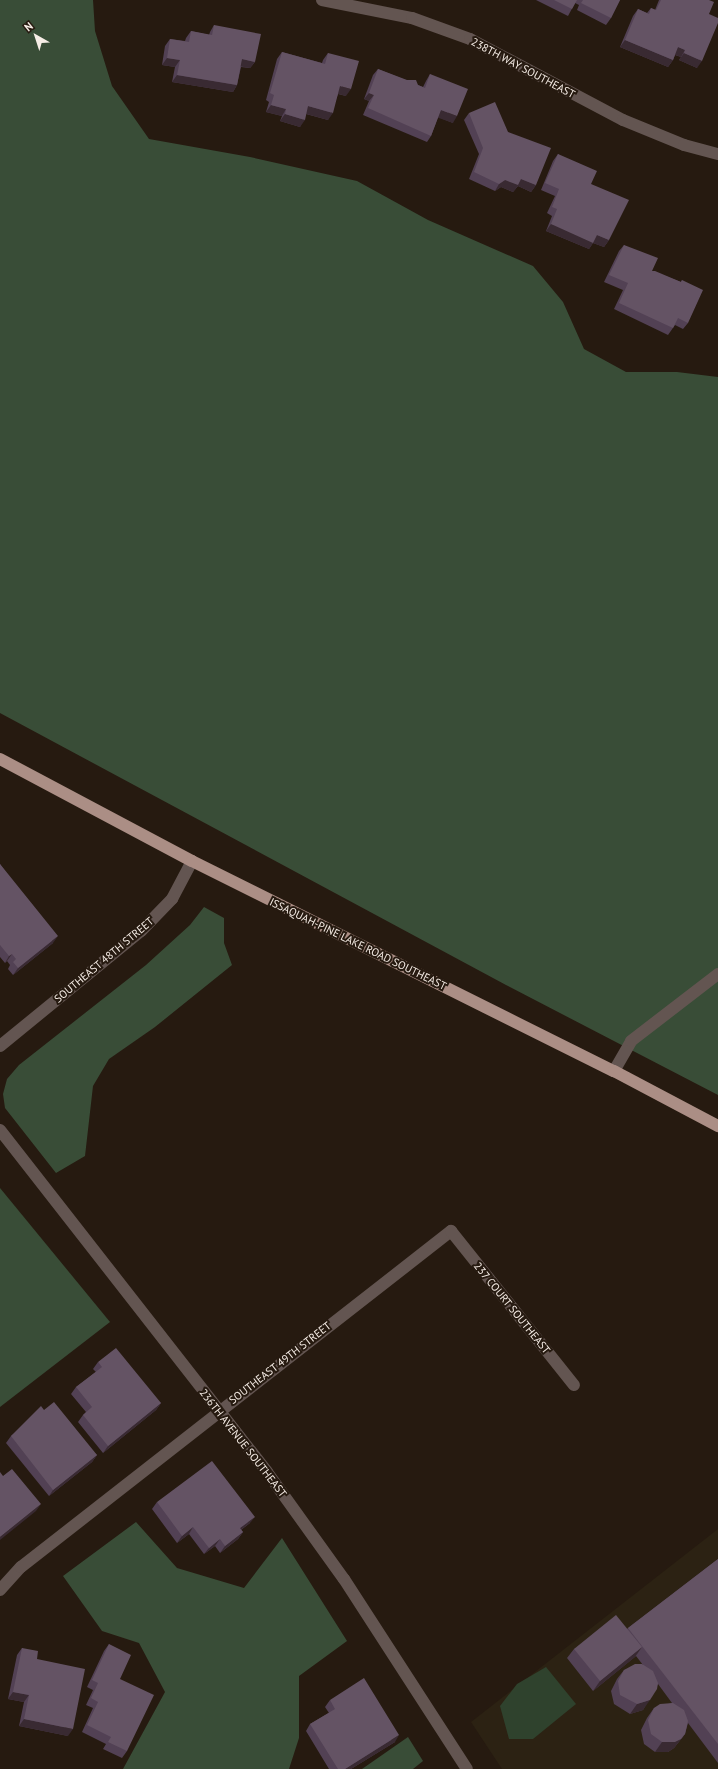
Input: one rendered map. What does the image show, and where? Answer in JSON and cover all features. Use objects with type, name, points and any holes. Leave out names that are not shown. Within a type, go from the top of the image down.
[{"type":"main road","name":"ISSAQUAH-PINE LAKE ROAD SOUTHEAST","points":[[0,759],[192,861],[614,1071],[718,1126]]},
{"type":"street","name":"238TH WAY SOUTHEAST","points":[[322,0],[412,18],[470,39],[623,120],[684,145],[718,154]]},
{"type":"street","name":"SOUTHEAST 48TH STREET","points":[[0,1046],[141,931],[172,899],[192,861]]},
{"type":"street","points":[[614,1071],[631,1041],[718,974]]},
{"type":"street","name":"236TH AVENUE SOUTHEAST","points":[[0,1130],[267,1472],[344,1579],[467,1769]]},
{"type":"street","name":"SOUTHEAST 49TH STREET","points":[[0,1590],[21,1567],[218,1411],[451,1231]]},
{"type":"street","name":"237 COURT SOUTHEAST","points":[[451,1231],[574,1385]]},
{"type":"shaded area","points":[[718,1529],[718,1769],[502,1769],[471,1722]]},
{"type":"green space","points":[[0,0],[93,0],[95,31],[112,86],[149,139],[250,157],[357,181],[428,220],[533,266],[563,302],[584,349],[626,372],[677,372],[718,377],[718,1095],[506,985],[0,713]]},
{"type":"green space","points":[[204,907],[224,918],[224,943],[232,965],[155,1027],[109,1059],[93,1086],[85,1156],[56,1173],[5,1108],[3,1094],[7,1079],[19,1065],[146,965],[190,925]]},
{"type":"green space","points":[[0,1188],[110,1322],[0,1407]]},
{"type":"green space","points":[[136,1522],[177,1568],[244,1588],[282,1538],[347,1641],[299,1676],[299,1738],[289,1769],[123,1769],[165,1692],[139,1643],[102,1631],[63,1576]]},
{"type":"green space","points":[[546,1667],[576,1704],[533,1739],[509,1739],[500,1706],[517,1684]]},
{"type":"green space","points":[[408,1737],[423,1761],[413,1769],[362,1769]]},
{"type":"building","points":[[554,0],[577,0],[572,9]]},
{"type":"building","points":[[583,0],[620,0],[611,18],[581,3]]},
{"type":"building","points":[[661,0],[709,0],[714,2],[709,14],[718,18],[718,23],[702,61],[684,53],[685,50],[678,47],[673,60],[625,40],[638,9],[649,14],[651,8],[656,10]]},
{"type":"building","points":[[214,25],[261,34],[255,62],[242,59],[237,85],[177,75],[180,60],[167,58],[170,39],[189,42],[191,31],[212,35]]},
{"type":"building","points":[[282,52],[325,64],[328,53],[359,61],[351,89],[340,86],[333,113],[308,106],[305,120],[285,114],[286,109],[271,105],[274,95],[270,93]]},
{"type":"building","points":[[378,69],[407,80],[416,80],[418,85],[425,88],[430,74],[468,89],[457,116],[441,110],[431,136],[368,108],[374,95],[369,93]]},
{"type":"building","points":[[495,102],[508,132],[551,148],[536,185],[521,179],[518,185],[505,180],[499,184],[474,172],[483,148],[469,113]]},
{"type":"building","points":[[558,154],[597,171],[591,184],[629,200],[609,240],[597,235],[593,243],[551,224],[557,209],[552,207],[559,189],[545,183]]},
{"type":"building","points":[[624,245],[658,258],[652,271],[681,282],[682,280],[703,290],[688,323],[678,318],[673,328],[619,303],[628,283],[609,275]]},
{"type":"building","points":[[0,864],[58,936],[18,968],[13,962],[16,959],[12,954],[9,956],[0,945]]},
{"type":"building","points":[[116,1348],[161,1403],[108,1446],[83,1415],[92,1407],[76,1387],[102,1367],[98,1362]]},
{"type":"building","points":[[54,1402],[97,1455],[53,1490],[11,1436],[41,1406],[44,1410]]},
{"type":"building","points":[[212,1461],[255,1517],[240,1528],[243,1532],[225,1546],[220,1539],[209,1548],[193,1527],[182,1536],[157,1502]]},
{"type":"building","points":[[12,1469],[41,1504],[0,1537],[0,1472],[3,1476]]},
{"type":"building","points":[[718,1559],[718,1744],[628,1628]]},
{"type":"building","points":[[616,1615],[642,1647],[600,1681],[574,1649]]},
{"type":"building","points":[[109,1644],[131,1655],[120,1679],[154,1695],[127,1751],[108,1742],[111,1737],[87,1725],[98,1702],[91,1698],[98,1683],[92,1680]]},
{"type":"building","points":[[22,1648],[38,1651],[37,1659],[85,1669],[73,1729],[24,1719],[29,1695],[13,1692]]},
{"type":"building","points":[[635,1664],[642,1664],[653,1671],[658,1683],[657,1689],[650,1700],[637,1704],[620,1695],[618,1681],[624,1670]]},
{"type":"building","points":[[364,1678],[399,1735],[345,1769],[338,1769],[310,1724],[335,1709],[330,1700]]},
{"type":"building","points":[[673,1703],[684,1710],[688,1721],[685,1734],[681,1739],[675,1742],[662,1742],[651,1734],[648,1720],[654,1708],[660,1704]]}]
